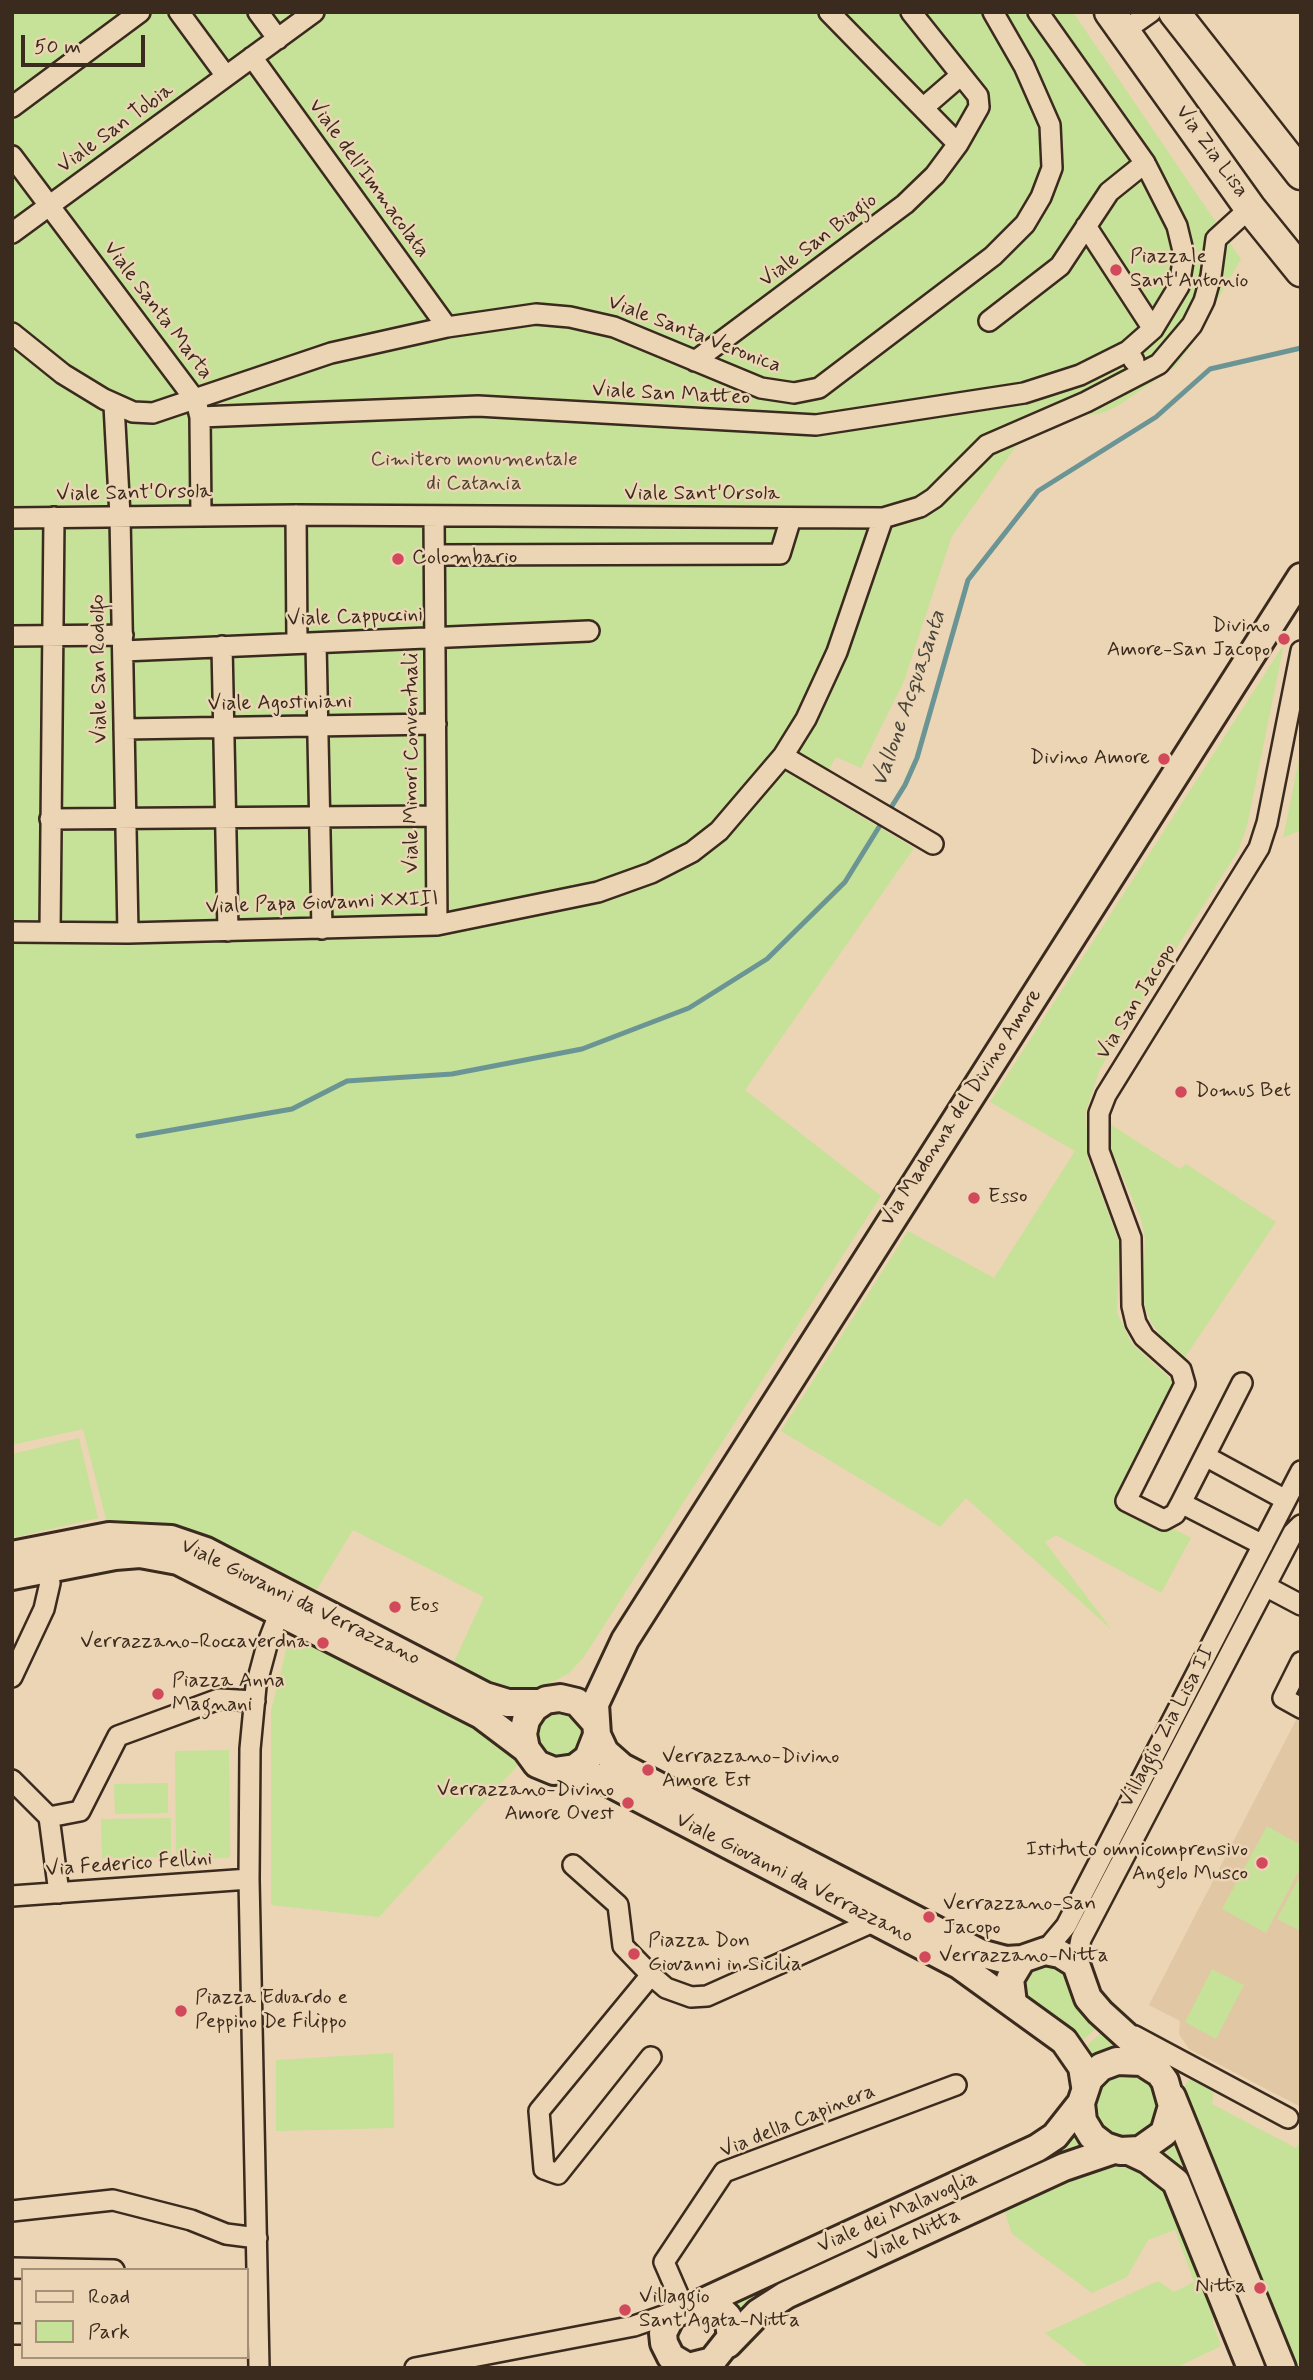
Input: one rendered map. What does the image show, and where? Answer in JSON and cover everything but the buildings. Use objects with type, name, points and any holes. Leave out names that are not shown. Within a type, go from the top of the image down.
[{"type":"main road","points":[[1174,12],[1301,174]]},
{"type":"main road","name":"Via Zia Lisa","points":[[1117,22],[1250,208],[1301,271]]},
{"type":"main road","name":"Via Madonna del Divino Amore","points":[[625,1640],[1300,579]]},
{"type":"main road","name":"Viale Giovanni da Verrazzano","points":[[12,1555],[109,1536],[154,1536],[206,1551],[284,1602],[422,1674],[526,1749]]},
{"type":"main road","name":"Viale Giovanni da Verrazzano","points":[[12,1576],[115,1556],[160,1557],[284,1602]]},
{"type":"main road","points":[[625,1640],[598,1692],[596,1728],[588,1758],[567,1771],[542,1767],[526,1749],[523,1734],[526,1720],[625,1640]]},
{"type":"main road","name":"Viale Giovanni da Verrazzano","points":[[422,1674],[495,1700],[550,1700]]},
{"type":"main road","points":[[550,1700],[583,1705],[596,1728]]},
{"type":"main road","name":"Viale Giovanni da Verrazzano","points":[[596,1728],[605,1752],[622,1767],[980,1953],[1006,1960],[1060,1954],[1076,1964]]},
{"type":"main road","name":"Viale Giovanni da Verrazzano","points":[[567,1771],[602,1779],[959,1965],[1064,2041],[1082,2067],[1083,2095]]},
{"type":"main road","points":[[1013,2003],[1010,1979],[1034,1955]]},
{"type":"main road","points":[[1076,1964],[1088,1998],[1145,2053],[1166,2085],[1282,2368]]},
{"type":"main road","points":[[1122,2151],[1149,2146],[1164,2133],[1171,2115],[1166,2085],[1142,2062],[1117,2061],[1101,2067],[1083,2095],[1083,2120],[1092,2136],[1122,2151],[1148,2160],[1175,2182],[1251,2368]]},
{"type":"main road","name":"Viale dei Malavoglia","points":[[687,2307],[1037,2148],[1055,2136],[1083,2095]]},
{"type":"main road","name":"Viale Nitta","points":[[720,2355],[758,2313],[786,2295],[1064,2167],[1122,2151]]},
{"type":"main road","points":[[716,2305],[728,2317],[732,2330],[720,2355],[702,2366],[680,2366],[671,2357],[664,2343],[666,2324],[687,2307],[716,2305]]},
{"type":"street","points":[[13,104],[140,12]]},
{"type":"street","points":[[179,12],[226,76]]},
{"type":"street","points":[[258,12],[278,39]]},
{"type":"street","name":"Viale San Tobia","points":[[12,233],[314,12]]},
{"type":"street","points":[[829,12],[958,144]]},
{"type":"street","points":[[911,12],[960,76],[923,108]]},
{"type":"street","name":"Viale Santa Veronica","points":[[12,333],[63,374],[114,405],[133,412],[198,409],[331,353],[447,327],[536,314],[570,317],[614,327],[734,379],[781,392],[819,388],[993,256],[1025,223],[1049,180],[1052,141],[1050,125],[1024,66],[993,12]]},
{"type":"street","name":"Viale San Matteo","points":[[198,409],[478,406],[817,425],[1024,393],[1080,375],[1128,351],[1153,329],[1179,286],[1184,256],[1167,204],[1144,163],[1038,12]]},
{"type":"street","name":"Via Zia Lisa","points":[[1117,22],[1151,12]]},
{"type":"street","name":"Viale dell'Immacolata","points":[[252,57],[447,327]]},
{"type":"street","name":"Viale San Biagio","points":[[695,361],[905,204],[935,175],[958,144],[979,107],[978,96],[960,76]]},
{"type":"street","name":"Viale Santa Marta","points":[[12,156],[198,409]]},
{"type":"street","points":[[989,321],[1060,266],[1109,192],[1144,163]]},
{"type":"street","name":"Viale Sant'Orsola","points":[[12,518],[296,515],[883,518],[920,507],[934,498],[987,445],[1142,374],[1158,364],[1192,325],[1211,276],[1216,239],[1250,208]]},
{"type":"street","points":[[1086,226],[1153,329]]},
{"type":"street","points":[[1128,351],[1142,374]]},
{"type":"street","name":"Viale San Rodolfo","points":[[114,405],[120,516],[128,933]]},
{"type":"street","points":[[198,409],[201,516]]},
{"type":"street","points":[[296,515],[317,727],[322,929]]},
{"type":"street","points":[[50,932],[54,517]]},
{"type":"street","name":"Viale Minori Conventuali","points":[[435,517],[437,925]]},
{"type":"street","points":[[435,555],[780,554],[791,518]]},
{"type":"street","name":"Viale Papa Giovanni XXIII","points":[[12,932],[128,933],[437,925],[598,892],[651,873],[692,852],[719,831],[783,756],[806,719],[837,652],[883,518]]},
{"type":"street","name":"Viale Cappuccini","points":[[12,635],[123,643],[222,646],[589,631]]},
{"type":"street","points":[[222,646],[228,931]]},
{"type":"street","name":"Via San Jacopo","points":[[1181,1503],[1175,1514],[1164,1520],[1126,1501],[1185,1384],[1181,1370],[1144,1336],[1136,1324],[1132,1306],[1130,1238],[1099,1151],[1099,1112],[1106,1095],[1259,848],[1267,823],[1301,651]]},
{"type":"street","name":"Viale Agostiniani","points":[[124,729],[436,724]]},
{"type":"street","points":[[783,756],[926,840]]},
{"type":"street","points":[[50,820],[436,816]]},
{"type":"street","points":[[1242,1383],[1181,1503],[1263,1545]]},
{"type":"street","points":[[1205,1456],[1286,1500]]},
{"type":"street","points":[[1034,1955],[1066,1926],[1301,1471]]},
{"type":"street","name":"Villaggio Zia Lisa II","points":[[1076,1964],[1082,1940],[1293,1533],[1301,1525]]},
{"type":"street","points":[[12,1677],[44,1609],[50,1583],[47,1569]]},
{"type":"street","points":[[1266,1587],[1301,1605]]},
{"type":"street","points":[[259,2368],[252,2273],[257,2238],[249,1879],[250,1749],[255,1701],[267,1645],[284,1602]]},
{"type":"street","points":[[1301,1662],[1283,1698],[1301,1708]]},
{"type":"street","points":[[50,1817],[80,1811],[118,1736],[219,1699],[255,1701]]},
{"type":"street","points":[[12,1780],[50,1817],[59,1893]]},
{"type":"street","points":[[573,1865],[618,1905],[623,1947],[666,1988],[691,1997],[707,1996],[875,1921]]},
{"type":"street","name":"Via Federico Fellini","points":[[12,1896],[249,1879]]},
{"type":"street","points":[[650,2057],[558,2174],[544,2169],[539,2111],[651,1975]]},
{"type":"street","points":[[1121,2029],[1288,2118]]},
{"type":"street","points":[[1166,2085],[1181,2060]]},
{"type":"street","name":"Via della Capinera","points":[[687,2307],[664,2262],[724,2172],[956,2085]]},
{"type":"street","points":[[12,2211],[113,2200],[191,2220],[226,2234],[257,2238]]},
{"type":"street","points":[[415,2368],[634,2326],[687,2307]]},
{"type":"street","points":[[634,2326],[646,2329],[664,2343]]},
{"type":"shaded area","name":"Istituto omnicomprensivo Angelo Musco","points":[[1297,1718],[1301,1720],[1301,2107],[1189,2049],[1179,2034],[1180,2021],[1149,2005]]},
{"type":"green space","name":"Cimitero monumentale di Catania","points":[[12,12],[1073,12],[1241,259],[1193,343],[1175,367],[1116,407],[1099,414],[1086,415],[1017,445],[952,536],[904,681],[861,768],[836,757],[817,790],[914,848],[745,1090],[881,1196],[583,1658],[569,1673],[533,1692],[511,1690],[492,1684],[454,1662],[484,1597],[353,1530],[314,1594],[186,1529],[151,1521],[107,1523],[83,1429],[12,1445]]},
{"type":"green space","points":[[1284,644],[1247,826],[1238,851],[1100,1069],[1086,1111],[1088,1159],[1119,1242],[1117,1313],[1132,1344],[1176,1384],[1117,1500],[1191,1538],[1161,1593],[1056,1535],[1045,1542],[1112,1630],[966,1498],[940,1527],[781,1431],[908,1231],[994,1278],[1075,1151],[990,1102]]},
{"type":"green space","points":[[1301,749],[1301,830],[1283,838]]},
{"type":"green space","points":[[1110,1124],[1180,1169],[1186,1164],[1276,1222],[1185,1357],[1163,1339],[1151,1322],[1143,1302],[1145,1238],[1141,1219],[1111,1149]]},
{"type":"green space","points":[[79,1438],[98,1518],[12,1538],[12,1454]]},
{"type":"green space","points":[[293,1638],[301,1638],[490,1736],[509,1751],[518,1765],[379,1917],[271,1905],[271,1711],[287,1646]]},
{"type":"green space","points":[[553,1705],[587,1721],[579,1757],[542,1759],[531,1724]]},
{"type":"green space","points":[[229,1750],[230,1858],[176,1859],[175,1751]]},
{"type":"green space","points":[[168,1783],[168,1813],[115,1814],[114,1784]]},
{"type":"green space","points":[[171,1818],[171,1857],[102,1858],[101,1819]]},
{"type":"green space","points":[[1267,1826],[1301,1845],[1301,1867],[1266,1933],[1222,1909]]},
{"type":"green space","points":[[1301,1874],[1301,1931],[1277,1919]]},
{"type":"green space","points":[[1033,1963],[1063,1966],[1098,2027],[1077,2045],[1028,2005],[1020,1986]]},
{"type":"green space","points":[[1212,1969],[1244,1985],[1216,2039],[1185,2022]]},
{"type":"green space","points":[[1103,2031],[1128,2049],[1088,2064],[1081,2051]]},
{"type":"green space","points":[[393,2053],[394,2128],[276,2131],[276,2060]]},
{"type":"green space","points":[[1143,2071],[1164,2102],[1148,2136],[1120,2142],[1096,2126],[1090,2098],[1106,2074]]},
{"type":"green space","points":[[1191,2077],[1214,2090],[1212,2104],[1296,2148],[1301,2140],[1301,2368],[1296,2368],[1184,2087]]},
{"type":"green space","points":[[1074,2127],[1089,2148],[740,2319],[725,2299]]},
{"type":"green space","points":[[1174,2137],[1190,2161],[1176,2169],[1156,2153]]},
{"type":"green space","points":[[1112,2165],[1131,2168],[1162,2187],[1212,2303],[1213,2323],[1221,2346],[1175,2368],[1090,2368],[1045,2333],[1158,2281],[1174,2292],[1194,2282],[1175,2230],[1148,2240],[1127,2277],[1092,2293],[1012,2234],[1003,2206],[1088,2169]]},
{"type":"green space","points":[[1191,2177],[1272,2368],[1260,2368],[1188,2180]]},
{"type":"waterway","name":"Vallone Acquasanta","points":[[138,1136],[292,1109],[347,1081],[452,1074],[582,1049],[689,1008],[767,959],[845,882],[905,785],[917,758],[968,580],[1038,491],[1156,417],[1210,369],[1301,348]]},
{"type":"place","name":"Piazzale Sant'Antonio","points":[[1116,270]]},
{"type":"place","name":"Colombario","points":[[398,559]]},
{"type":"place","name":"Divino Amore-San Jacopo","points":[[1284,639]]},
{"type":"place","name":"Divino Amore","points":[[1164,759]]},
{"type":"place","name":"Domus Bet","points":[[1181,1092]]},
{"type":"place","name":"Esso","points":[[974,1198]]},
{"type":"place","name":"Eos","points":[[395,1607]]},
{"type":"place","name":"Verrazzano-Roccaverdna","points":[[323,1643]]},
{"type":"place","name":"Piazza Anna Magnani","points":[[158,1694]]},
{"type":"place","name":"Verrazzano-Divino Amore Est","points":[[648,1770]]},
{"type":"place","name":"Verrazzano-Divino Amore Ovest","points":[[628,1803]]},
{"type":"place","name":"Istituto omnicomprensivo Angelo Musco","points":[[1262,1863]]},
{"type":"place","name":"Verrazzano-San Jacopo","points":[[929,1917]]},
{"type":"place","name":"Piazza Don Giovanni in Sicilia","points":[[634,1954]]},
{"type":"place","name":"Verrazzano-Nitta","points":[[925,1957]]},
{"type":"place","name":"Piazza Eduardo e Peppino De Filippo","points":[[181,2011]]},
{"type":"place","name":"Nitta","points":[[1260,2288]]},
{"type":"place","name":"Villaggio Sant'Agata-Nitta","points":[[625,2310]]}]
